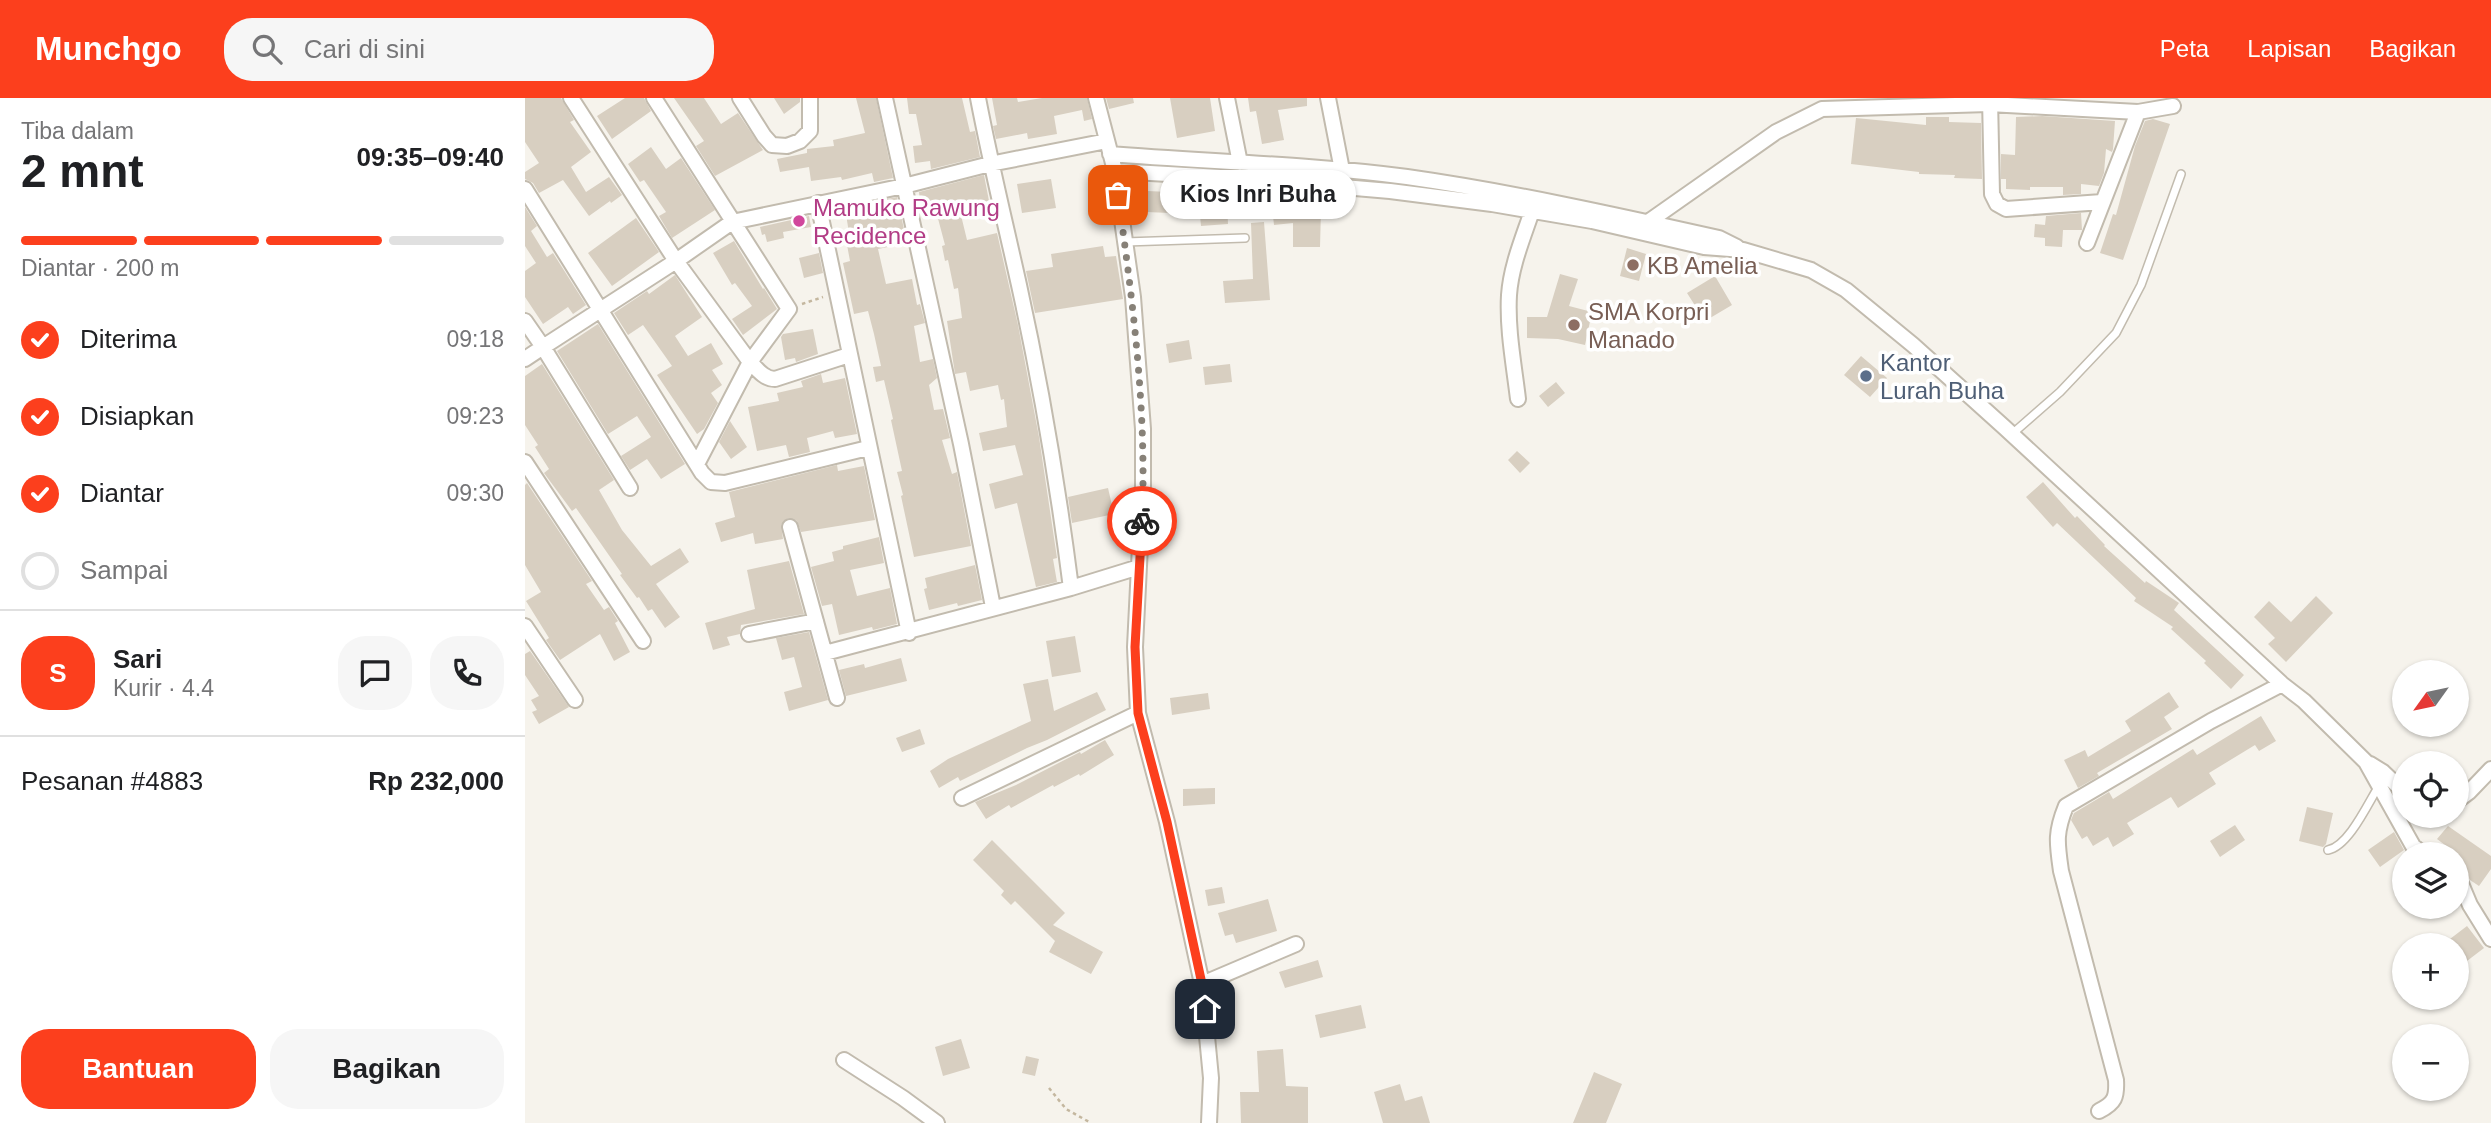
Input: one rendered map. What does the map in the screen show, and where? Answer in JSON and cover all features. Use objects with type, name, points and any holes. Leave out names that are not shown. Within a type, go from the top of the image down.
[{"type":"street","points":[[571,98],[677,261],[750,362],[766,377],[775,379],[849,355]]},
{"type":"street","points":[[654,98],[789,309],[750,362],[697,464]]},
{"type":"street","points":[[740,98],[768,141],[783,148],[800,141],[810,131],[810,98]]},
{"type":"street","points":[[885,98],[967,469],[993,607]]},
{"type":"street","points":[[978,98],[990,164],[1032,349],[1059,496],[1072,588]]},
{"type":"street","points":[[1096,98],[1115,171],[1133,297],[1143,429],[1135,647],[1138,713],[1167,822],[1202,984],[1211,1078],[1209,1123]]},
{"type":"street","points":[[1227,98],[1240,163]]},
{"type":"street","points":[[1328,98],[1342,170]]},
{"type":"street","points":[[1648,222],[1776,132],[1822,109],[1989,101],[2138,112],[2173,106]]},
{"type":"street","points":[[1989,101],[1992,194],[1997,204],[2006,209],[2102,202]]},
{"type":"street","points":[[2087,243],[2138,112]]},
{"type":"street","points":[[525,359],[733,222],[904,186],[990,164],[1109,148],[1240,163],[1342,170],[1503,192],[1719,238],[1743,250]]},
{"type":"street","points":[[1115,171],[1390,191],[1532,211],[1592,221],[1704,247],[1743,250],[1782,259],[1811,270],[1846,290],[1903,336],[2013,434],[2282,684],[2304,701],[2366,762],[2411,842]]},
{"type":"street","points":[[525,190],[706,478],[717,484],[868,448]]},
{"type":"street","points":[[818,203],[909,633]]},
{"type":"street","points":[[1518,399],[1509,295],[1514,265],[1532,211]]},
{"type":"street","points":[[525,321],[630,488]]},
{"type":"street","points":[[525,463],[643,641]]},
{"type":"street","points":[[790,527],[837,698]]},
{"type":"street","points":[[825,653],[909,633],[1139,567]]},
{"type":"street","points":[[749,634],[816,621]]},
{"type":"street","points":[[527,636],[575,700]]},
{"type":"street","points":[[2099,1111],[2112,1104],[2117,1095],[2116,1080],[2061,871],[2056,840],[2058,825],[2066,806],[2211,721],[2282,684]]},
{"type":"street","points":[[962,798],[1138,713]]},
{"type":"street","points":[[2366,762],[2392,781]]},
{"type":"street","points":[[2469,792],[2491,769]]},
{"type":"street","points":[[2469,903],[2491,939]]},
{"type":"street","points":[[1202,984],[1297,944]]},
{"type":"street","points":[[844,1060],[937,1123]]},
{"type":"lane","points":[[2013,434],[2060,392],[2116,333],[2141,285],[2181,174]]},
{"type":"lane","points":[[1125,242],[1245,238]]},
{"type":"lane","points":[[2328,850],[2335,849],[2344,842],[2380,784]]},
{"type":"path","points":[[789,309],[836,293]]},
{"type":"path","points":[[1049,1088],[1066,1109],[1091,1123]]},
{"type":"building","points":[[525,98],[561,98],[574,120],[570,122],[591,152],[571,167],[586,192],[609,177],[622,195],[589,216],[563,180],[539,193],[533,183],[525,179],[525,172],[539,163],[525,142]]},
{"type":"building","points":[[625,98],[644,98],[651,111],[612,139],[597,116]]},
{"type":"building","points":[[674,98],[704,98],[721,124],[738,113],[763,150],[715,176],[696,146],[704,141]]},
{"type":"building","points":[[774,98],[800,98],[800,102],[784,114]]},
{"type":"building","points":[[856,98],[876,98],[893,178],[874,182],[872,173],[842,180],[841,177],[811,181],[809,167],[780,172],[777,159],[807,153],[807,149],[834,146],[833,140],[865,133]]},
{"type":"building","points":[[907,98],[962,98],[970,132],[975,131],[980,157],[931,169],[930,161],[915,163],[913,146],[922,145],[916,114],[909,114]]},
{"type":"building","points":[[992,98],[1017,98],[1018,102],[1042,98],[1087,98],[1092,119],[1084,121],[1082,110],[1054,116],[1057,134],[1028,139],[1027,133],[996,139],[993,126],[997,125]]},
{"type":"building","points":[[1106,98],[1133,98],[1134,103],[1109,109]]},
{"type":"building","points":[[1170,98],[1210,98],[1215,131],[1177,138]]},
{"type":"building","points":[[1248,98],[1307,98],[1307,106],[1278,110],[1284,140],[1262,144],[1256,111],[1250,112]]},
{"type":"building","points":[[1926,117],[1949,117],[1949,122],[1981,123],[1982,179],[1919,174],[1851,164],[1856,118],[1926,125]]},
{"type":"building","points":[[2016,117],[2115,121],[2113,149],[2112,152],[2106,149],[2104,173],[2099,186],[2081,184],[2081,194],[2063,195],[2063,187],[2006,189],[2006,179],[2001,179],[2001,154],[2015,155]]},
{"type":"building","points":[[2153,119],[2170,124],[2123,260],[2100,253],[2113,214],[2116,215],[2135,146],[2145,121]]},
{"type":"building","points":[[651,147],[666,169],[681,158],[715,210],[672,238],[659,216],[666,212],[644,180],[640,182],[628,164]]},
{"type":"building","points":[[984,175],[989,201],[959,207],[967,240],[997,233],[1018,325],[1039,437],[1057,558],[1053,559],[1057,582],[1036,587],[1017,503],[995,509],[989,484],[1023,475],[1015,445],[983,451],[979,433],[1007,427],[1004,399],[1001,400],[998,385],[970,391],[966,372],[955,374],[947,321],[962,318],[958,288],[954,289],[948,260],[945,261],[942,246],[945,245],[936,211],[921,214],[919,192]]},
{"type":"building","points":[[1051,179],[1056,208],[1022,213],[1017,184]]},
{"type":"building","points":[[1147,191],[1170,192],[1170,213],[1146,212]]},
{"type":"building","points":[[897,197],[907,243],[878,249],[886,284],[912,279],[917,305],[920,304],[925,323],[914,326],[920,362],[933,359],[937,378],[929,385],[934,410],[943,409],[950,438],[942,440],[952,474],[957,472],[971,546],[914,557],[897,472],[902,471],[891,420],[893,419],[884,380],[876,382],[873,367],[881,366],[874,334],[868,311],[854,314],[843,263],[850,261],[845,234],[849,233],[845,208]]},
{"type":"building","points":[[1227,203],[1228,224],[1201,226],[1199,205]]},
{"type":"building","points":[[1286,206],[1286,209],[1321,210],[1320,247],[1293,247],[1293,223],[1274,225],[1272,207]]},
{"type":"building","points":[[525,207],[537,226],[531,231],[547,257],[553,253],[586,305],[573,314],[568,307],[543,324],[525,297],[525,271],[536,263],[525,246]]},
{"type":"building","points":[[2081,213],[2082,230],[2063,230],[2062,247],[2045,246],[2045,238],[2034,237],[2035,224],[2045,225],[2046,216]]},
{"type":"building","points":[[809,216],[811,227],[783,232],[784,238],[767,242],[765,234],[762,235],[760,227]]},
{"type":"building","points":[[636,218],[659,252],[612,286],[588,253]]},
{"type":"building","points":[[1264,222],[1270,300],[1225,303],[1223,281],[1253,279],[1251,223]]},
{"type":"building","points":[[734,241],[777,309],[743,335],[732,319],[752,306],[735,283],[732,285],[713,253]]},
{"type":"building","points":[[1103,246],[1105,257],[1116,256],[1123,299],[1035,313],[1026,271],[1053,267],[1051,254]]},
{"type":"building","name":"KB Amelia","points":[[1627,248],[1646,254],[1639,281],[1620,276]]},
{"type":"building","points":[[819,253],[823,273],[804,278],[799,258]]},
{"type":"building","points":[[1560,274],[1578,279],[1569,306],[1592,312],[1585,345],[1558,339],[1527,338],[1527,317],[1547,317]]},
{"type":"building","points":[[675,275],[702,317],[675,336],[688,356],[711,343],[723,364],[712,370],[722,385],[711,393],[718,403],[704,429],[697,434],[657,375],[672,366],[643,325],[628,335],[614,313],[647,291],[649,294]]},
{"type":"building","points":[[1715,276],[1732,305],[1705,321],[1687,293]]},
{"type":"building","points":[[598,324],[685,464],[661,479],[647,459],[630,470],[621,456],[651,437],[637,416],[608,434],[557,351]]},
{"type":"building","points":[[813,329],[818,354],[796,362],[795,358],[785,360],[781,337],[783,334]]},
{"type":"building","points":[[1189,340],[1192,359],[1169,363],[1166,344]]},
{"type":"building","name":"Kantor Lurah Buha","points":[[1861,356],[1887,378],[1870,397],[1844,375]]},
{"type":"building","points":[[542,364],[614,480],[599,490],[622,530],[651,566],[680,548],[689,562],[656,584],[680,617],[665,628],[652,609],[648,611],[639,597],[637,598],[576,508],[572,511],[544,473],[549,469],[525,425],[525,376]]},
{"type":"building","points":[[1230,364],[1232,382],[1205,385],[1203,367]]},
{"type":"building","points":[[821,374],[823,383],[845,378],[857,434],[835,438],[833,431],[807,438],[810,452],[789,457],[786,445],[757,451],[748,407],[779,401],[777,393],[803,387],[801,381]]},
{"type":"building","points":[[1556,382],[1565,393],[1548,407],[1539,396]]},
{"type":"building","points":[[730,421],[747,447],[731,459],[719,442]]},
{"type":"building","points":[[1517,451],[1530,463],[1520,473],[1508,460]]},
{"type":"building","points":[[837,465],[838,471],[864,466],[875,520],[801,532],[797,521],[788,518],[781,525],[783,539],[755,544],[753,533],[721,542],[715,523],[735,517],[729,492]]},
{"type":"building","points":[[2043,482],[2075,518],[2077,516],[2104,546],[2145,583],[2146,581],[2179,603],[2174,610],[2244,675],[2231,689],[2204,663],[2206,661],[2171,629],[2173,627],[2134,601],[2136,598],[2057,523],[2053,527],[2026,497]]},
{"type":"building","points":[[527,483],[592,581],[586,584],[604,610],[609,607],[618,621],[615,623],[630,652],[614,661],[600,634],[560,660],[546,640],[549,638],[526,601],[541,592],[525,565]]},
{"type":"building","points":[[1108,488],[1114,514],[1072,523],[1068,497]]},
{"type":"building","points":[[879,537],[884,563],[850,570],[857,596],[890,588],[897,624],[839,635],[832,604],[822,606],[811,567],[834,561],[832,552],[843,549],[843,546]]},
{"type":"building","points":[[789,561],[804,614],[741,625],[740,634],[727,637],[730,645],[713,650],[705,623],[755,609],[747,570]]},
{"type":"building","points":[[975,565],[982,600],[929,610],[924,589],[927,588],[925,578]]},
{"type":"building","points":[[2316,596],[2333,613],[2286,662],[2268,644],[2275,638],[2254,617],[2269,601],[2291,622]]},
{"type":"building","points":[[809,632],[828,700],[789,711],[784,692],[802,687],[794,657],[782,660],[776,638]]},
{"type":"building","points":[[1075,636],[1081,672],[1052,677],[1046,641]]},
{"type":"building","points":[[530,651],[569,707],[539,724],[532,712],[537,710],[531,700],[539,696],[525,675],[525,654]]},
{"type":"building","points":[[901,658],[907,681],[846,696],[839,670],[864,664],[865,668]]},
{"type":"building","points":[[1048,679],[1054,711],[1097,692],[1106,710],[960,781],[958,777],[939,788],[930,771],[948,759],[1031,721],[1023,684]]},
{"type":"building","points":[[2169,692],[2179,707],[2164,717],[2172,729],[2097,773],[2099,776],[2078,788],[2064,760],[2085,750],[2088,757],[2131,731],[2125,721]]},
{"type":"building","points":[[1208,693],[1210,709],[1172,715],[1170,698]]},
{"type":"building","points":[[2261,716],[2276,741],[2259,751],[2255,745],[2209,773],[2216,784],[2178,808],[2171,797],[2127,823],[2134,834],[2113,847],[2108,837],[2093,846],[2087,836],[2082,839],[2071,820],[2074,813],[2109,792],[2113,799],[2193,749],[2197,755]]},
{"type":"building","points":[[920,729],[925,744],[902,752],[896,738]]},
{"type":"building","points":[[1105,740],[1114,755],[1080,776],[1079,774],[1054,787],[1053,785],[1011,808],[1009,805],[986,819],[975,802],[1016,785],[1080,752],[1081,754]]},
{"type":"building","points":[[1215,788],[1215,804],[1183,806],[1183,789]]},
{"type":"building","points":[[2307,807],[2333,813],[2323,847],[2299,841]]},
{"type":"building","points":[[2235,825],[2245,840],[2220,857],[2210,841]]},
{"type":"building","points":[[2446,828],[2451,828],[2491,856],[2491,869],[2479,886],[2469,878],[2469,842],[2441,842],[2437,839]]},
{"type":"building","points":[[2394,832],[2400,842],[2392,842],[2392,858],[2380,867],[2368,850]]},
{"type":"building","points":[[992,840],[1065,913],[1053,925],[1103,952],[1091,974],[1049,952],[1055,941],[1015,901],[1011,905],[1001,895],[1004,891],[973,860]]},
{"type":"building","points":[[1222,887],[1225,903],[1208,906],[1205,890]]},
{"type":"building","points":[[1268,899],[1277,931],[1236,943],[1233,934],[1225,936],[1218,913]]},
{"type":"building","points":[[2467,926],[2484,948],[2469,959],[2469,933],[2458,933]]},
{"type":"building","points":[[1318,960],[1323,977],[1285,988],[1279,972]]},
{"type":"building","points":[[1361,1005],[1366,1028],[1320,1038],[1315,1015]]},
{"type":"building","points":[[961,1039],[970,1068],[943,1076],[935,1047]]},
{"type":"building","points":[[1283,1049],[1286,1086],[1308,1087],[1308,1123],[1241,1123],[1240,1092],[1259,1092],[1257,1051]]},
{"type":"building","points":[[1026,1056],[1039,1059],[1035,1076],[1022,1073]]},
{"type":"building","points":[[1594,1072],[1622,1084],[1606,1123],[1573,1123]]},
{"type":"building","points":[[1400,1084],[1405,1101],[1422,1096],[1430,1123],[1383,1123],[1374,1092]]},
{"type":"way so far","points":[[1118,195],[1133,297],[1143,429],[1142,521]]},
{"type":"place","name":"Kios Inri Buha","points":[[1118,195]]},
{"type":"place","name":"Mamuko Rawung Recidence","points":[[799,221]]},
{"type":"place","name":"KB Amelia","points":[[1633,265]]},
{"type":"place","name":"SMA Korpri Manado","points":[[1574,325]]},
{"type":"place","name":"Kantor Lurah Buha","points":[[1866,376]]},
{"type":"route","points":[[1142,521],[1135,647],[1138,713],[1167,822],[1205,1009]]}]
